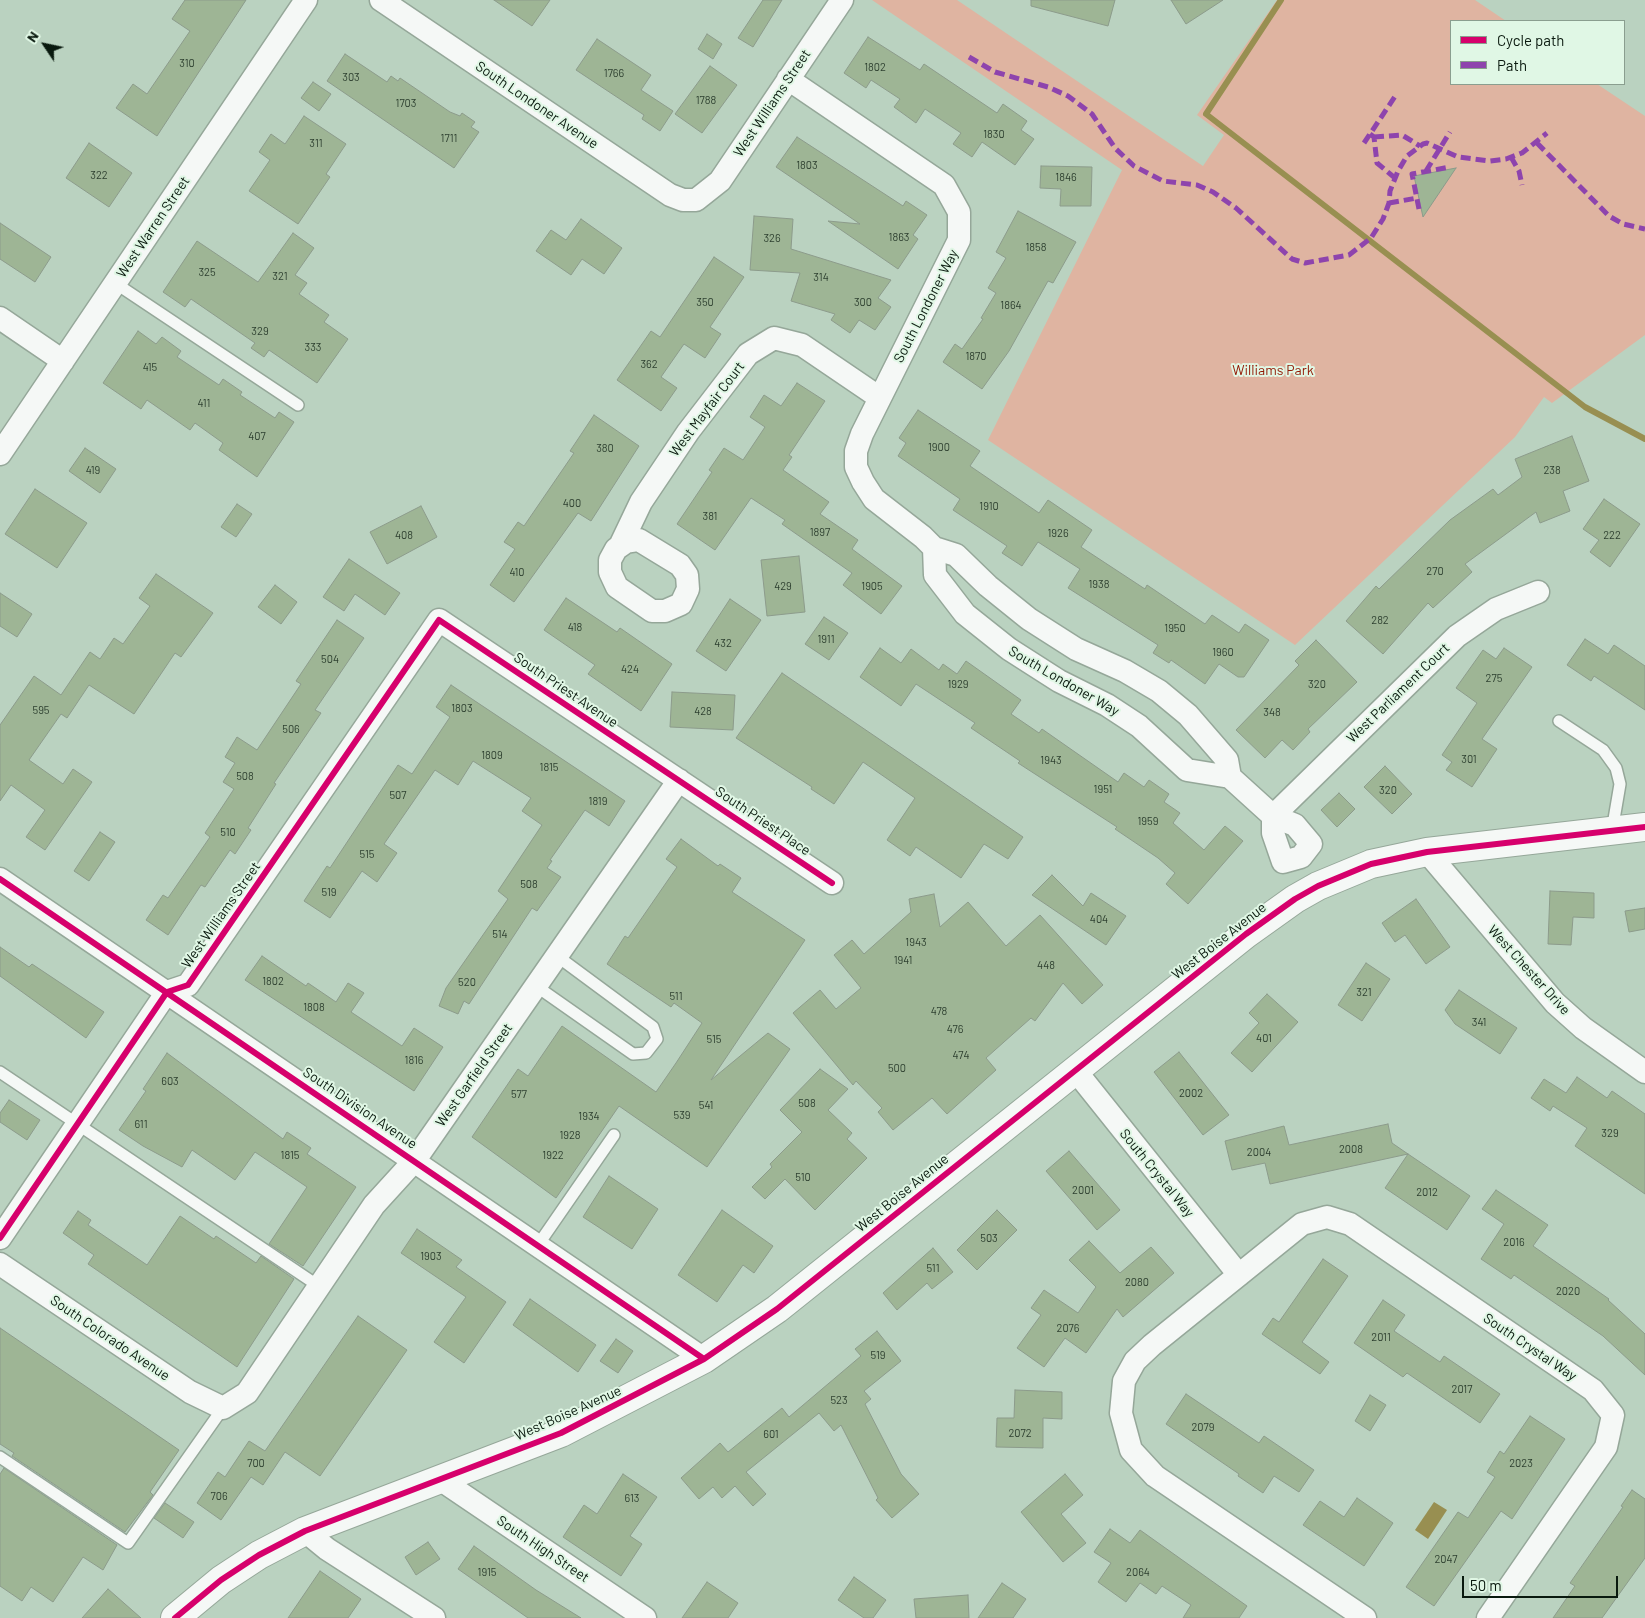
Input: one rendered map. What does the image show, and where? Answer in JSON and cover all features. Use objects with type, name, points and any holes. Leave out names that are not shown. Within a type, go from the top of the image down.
[{"type":"street","name":"West Warren Street","points":[[0,454],[306,0]]},
{"type":"street","name":"South Londoner Avenue","points":[[381,0],[670,195],[683,200],[696,200]]},
{"type":"street","name":"West Williams Street","points":[[696,200],[720,181],[842,0]]},
{"type":"street","name":"South Londoner Way","points":[[788,79],[944,185],[958,212],[958,240],[862,434],[856,451],[856,467],[874,499],[923,537],[934,548],[956,555],[988,586],[1029,618],[1076,648],[1124,671],[1159,691],[1188,715],[1227,760],[1230,777]]},
{"type":"street","points":[[0,318],[63,361]]},
{"type":"street","name":"West Mayfair Court","points":[[620,546],[641,502],[688,432],[748,354],[774,338],[802,345],[880,398]]},
{"type":"street","name":"South Londoner Way","points":[[934,548],[935,575],[965,614],[1009,650],[1059,681],[1107,705],[1139,726],[1187,770],[1230,777],[1272,816],[1295,825],[1311,844],[1302,857],[1318,886]]},
{"type":"street","name":"West Parliament Court","points":[[1272,816],[1457,636],[1496,609],[1538,592]]},
{"type":"street","name":"West Williams Street","points":[[167,992],[188,985],[439,620]]},
{"type":"street","name":"South Priest Avenue","points":[[439,620],[679,780]]},
{"type":"street","name":"South Priest Place","points":[[679,780],[832,883]]},
{"type":"street","name":"West Garfield Street","points":[[223,1408],[247,1393],[374,1205],[415,1160],[679,780]]},
{"type":"street","name":"West Boise Avenue","points":[[182,1616],[221,1580],[260,1555],[305,1531],[561,1433],[704,1359],[777,1309],[1246,934],[1295,899],[1318,886],[1371,864],[1427,852],[1645,827]]},
{"type":"street","name":"West Chester Drive","points":[[1427,852],[1555,1003],[1582,1028],[1645,1072]]},
{"type":"street","name":"South Division Avenue","points":[[0,879],[415,1160],[704,1359]]},
{"type":"street","points":[[0,1238],[167,992]]},
{"type":"street","name":"South Crystal Way","points":[[1076,1070],[1239,1275]]},
{"type":"street","name":"South Crystal Way","points":[[1365,1618],[1155,1476],[1131,1450],[1121,1413],[1124,1381],[1135,1361],[1302,1224],[1327,1217],[1350,1224],[1593,1390],[1613,1415],[1606,1447],[1488,1618]]},
{"type":"street","name":"South Colorado Avenue","points":[[0,1264],[190,1392],[223,1408]]},
{"type":"street","name":"South High Street","points":[[441,1480],[645,1618]]},
{"type":"street","points":[[305,1531],[327,1549],[434,1618]]},
{"type":"lane","points":[[115,284],[298,405]]},
{"type":"lane","points":[[1559,721],[1602,750],[1616,768],[1620,784],[1612,831]]},
{"type":"lane","points":[[536,986],[633,1054],[646,1053],[657,1040],[653,1027],[557,956]]},
{"type":"lane","points":[[0,1072],[320,1287]]},
{"type":"lane","points":[[538,1244],[614,1135]]},
{"type":"lane","points":[[0,1457],[128,1544],[223,1408]]},
{"type":"green space","name":"Williams Park","points":[[872,0],[957,0],[1203,166],[1224,135],[1197,115],[1277,0],[1475,0],[1505,20],[1450,20],[1450,85],[1598,85],[1645,116],[1645,335],[1552,403],[1544,397],[1515,437],[1295,645],[988,440],[1122,170]]},
{"type":"shaded area","points":[[1434,1502],[1447,1510],[1428,1539],[1415,1530]]},
{"type":"building","points":[[185,0],[246,0],[157,136],[116,108],[133,84],[147,94],[190,31],[172,19]]},
{"type":"building","points":[[494,0],[550,0],[532,26]]},
{"type":"building","points":[[763,0],[782,0],[753,47],[738,38]]},
{"type":"building","points":[[1031,0],[1115,0],[1108,26],[1031,6]]},
{"type":"building","points":[[1171,0],[1223,0],[1186,24]]},
{"type":"building","points":[[707,34],[722,44],[713,59],[698,49]]},
{"type":"building","points":[[868,37],[920,70],[924,64],[997,113],[1003,104],[1027,121],[1021,130],[1034,139],[1015,165],[982,142],[972,157],[953,144],[961,133],[925,109],[916,123],[894,107],[900,99],[871,80],[866,88],[844,73]]},
{"type":"building","points":[[597,39],[651,75],[641,90],[673,111],[660,131],[642,119],[644,115],[576,70]]},
{"type":"building","points":[[345,54],[387,82],[391,76],[398,81],[400,78],[450,112],[460,116],[462,113],[475,122],[471,127],[479,132],[454,168],[327,81]]},
{"type":"building","points":[[710,66],[737,85],[702,133],[675,114]]},
{"type":"building","points":[[313,82],[331,94],[319,111],[301,98]]},
{"type":"building","points":[[304,116],[346,144],[326,174],[330,177],[298,224],[249,191],[270,160],[259,152],[271,134],[285,144]]},
{"type":"building","points":[[797,137],[903,206],[906,201],[927,215],[913,235],[918,239],[898,269],[828,221],[860,224],[776,167]]},
{"type":"building","points":[[89,143],[132,173],[109,207],[66,178]]},
{"type":"building","points":[[1041,166],[1092,167],[1091,206],[1060,206],[1061,189],[1040,188]]},
{"type":"building","points":[[1456,168],[1423,217],[1414,176]]},
{"type":"building","points":[[1018,211],[1076,242],[1053,283],[1048,281],[1009,351],[982,389],[943,362],[955,344],[962,349],[983,319],[981,318],[996,293],[988,288],[1006,258],[996,252]]},
{"type":"building","points":[[754,216],[793,219],[791,249],[891,280],[878,298],[891,307],[875,330],[859,320],[850,333],[831,320],[835,314],[791,301],[800,273],[750,270]]},
{"type":"building","points":[[581,219],[622,248],[604,274],[582,259],[571,275],[536,251],[551,230],[566,240]]},
{"type":"building","points":[[0,223],[51,257],[35,282],[0,259]]},
{"type":"building","points":[[293,233],[314,248],[295,275],[307,283],[299,294],[329,315],[324,322],[348,339],[317,383],[269,350],[264,357],[251,348],[255,343],[191,299],[185,307],[163,292],[197,241],[258,282]]},
{"type":"building","points":[[714,257],[744,277],[710,327],[721,334],[705,358],[684,344],[661,377],[677,388],[661,411],[617,380],[651,331],[660,337]]},
{"type":"building","points":[[138,331],[156,344],[162,337],[181,351],[177,357],[219,385],[223,379],[242,392],[240,395],[275,418],[279,412],[294,422],[257,477],[219,450],[223,443],[195,423],[190,430],[147,400],[141,409],[103,383]]},
{"type":"building","points":[[797,383],[825,401],[789,455],[792,457],[783,470],[829,502],[820,514],[858,540],[852,549],[902,586],[881,614],[843,585],[852,573],[782,524],[785,520],[751,498],[715,550],[677,524],[712,472],[709,470],[724,448],[743,460],[765,427],[750,417],[764,395],[781,406]]},
{"type":"building","points":[[918,410],[980,451],[970,466],[1039,513],[1048,500],[1092,530],[1081,547],[1145,589],[1147,585],[1205,624],[1212,615],[1239,633],[1245,624],[1269,640],[1244,677],[1238,677],[1219,664],[1205,684],[1171,660],[1169,663],[1153,653],[1158,645],[1068,588],[1080,569],[1038,542],[1022,566],[1002,553],[1007,546],[953,510],[960,499],[898,456],[906,443],[899,438]]},
{"type":"building","points":[[594,415],[639,446],[591,521],[578,513],[514,602],[490,585],[515,549],[504,542],[518,522],[524,526],[574,453],[570,451]]},
{"type":"building","points":[[1572,436],[1589,481],[1563,491],[1570,511],[1540,523],[1536,512],[1465,564],[1472,572],[1433,608],[1428,603],[1383,654],[1346,621],[1376,586],[1379,589],[1450,520],[1493,489],[1498,495],[1522,477],[1515,459]]},
{"type":"building","points":[[85,448],[116,469],[100,493],[69,471]]},
{"type":"building","points":[[35,489],[87,523],[57,568],[5,534]]},
{"type":"building","points":[[1604,499],[1640,524],[1610,567],[1590,552],[1599,540],[1583,529]]},
{"type":"building","points":[[237,504],[252,514],[236,537],[221,527]]},
{"type":"building","points":[[421,506],[437,537],[387,564],[370,532]]},
{"type":"building","points":[[799,556],[805,612],[767,616],[761,560]]},
{"type":"building","points":[[349,559],[400,593],[385,615],[355,594],[344,611],[323,597]]},
{"type":"building","points":[[156,574],[213,613],[181,657],[175,653],[134,714],[89,685],[67,718],[61,714],[29,760],[63,784],[73,769],[92,782],[45,850],[26,837],[45,810],[11,785],[0,801],[0,725],[34,676],[61,695],[90,652],[100,659],[114,638],[123,644],[150,606],[139,598]]},
{"type":"building","points":[[275,585],[297,602],[281,624],[258,607]]},
{"type":"building","points":[[0,593],[32,614],[17,637],[0,626]]},
{"type":"building","points":[[566,598],[617,632],[620,628],[672,664],[641,711],[588,674],[595,665],[544,630]]},
{"type":"building","points":[[730,599],[761,620],[726,671],[696,651]]},
{"type":"building","points":[[824,617],[848,633],[829,660],[805,644]]},
{"type":"building","points":[[337,620],[364,638],[315,710],[321,713],[274,783],[276,784],[248,828],[251,830],[235,854],[230,850],[205,887],[201,885],[168,935],[146,920],[163,895],[168,898],[210,837],[205,833],[234,789],[223,782],[235,763],[225,757],[237,737],[257,750],[301,684],[296,681]]},
{"type":"building","points":[[1585,639],[1608,654],[1614,645],[1645,666],[1645,710],[1594,676],[1591,681],[1567,665]]},
{"type":"building","points":[[1316,640],[1357,682],[1308,729],[1310,732],[1293,750],[1282,740],[1265,758],[1236,730],[1299,665],[1295,661]]},
{"type":"building","points":[[880,648],[901,663],[911,649],[939,670],[943,664],[957,674],[966,661],[1021,700],[1011,714],[1039,733],[1042,729],[1118,782],[1124,773],[1144,787],[1149,780],[1169,794],[1164,802],[1180,813],[1173,823],[1204,850],[1225,826],[1243,841],[1188,904],[1166,884],[1175,873],[1158,858],[1115,829],[1117,827],[1018,763],[1020,761],[971,728],[975,723],[916,684],[901,706],[860,677]]},
{"type":"building","points":[[1504,648],[1532,667],[1482,739],[1497,749],[1472,787],[1446,770],[1452,762],[1442,755],[1477,703],[1456,688],[1483,650],[1496,659]]},
{"type":"building","points":[[782,673],[1023,837],[1008,859],[984,844],[961,878],[916,847],[910,856],[887,840],[915,798],[863,762],[834,804],[811,789],[812,787],[736,738]]},
{"type":"building","points":[[451,685],[625,801],[609,826],[585,810],[550,860],[552,861],[547,868],[561,877],[537,911],[532,908],[469,1004],[464,1001],[458,1014],[439,1006],[446,988],[508,899],[498,891],[542,825],[522,811],[531,798],[473,761],[458,785],[435,770],[384,844],[397,853],[377,882],[362,871],[330,918],[304,901],[327,866],[330,868],[398,765],[412,774],[450,717],[436,707]]},
{"type":"building","points":[[672,692],[735,695],[733,730],[670,727]]},
{"type":"building","points":[[1385,766],[1412,794],[1392,814],[1364,787]]},
{"type":"building","points":[[1339,793],[1355,809],[1337,827],[1321,810]]},
{"type":"building","points":[[100,832],[115,842],[89,881],[74,871]]},
{"type":"building","points":[[681,839],[718,866],[720,864],[741,878],[732,892],[805,940],[711,1080],[768,1033],[790,1049],[707,1167],[619,1106],[556,1198],[472,1137],[518,1069],[528,1076],[562,1026],[656,1092],[702,1023],[674,1003],[671,1007],[607,964],[625,936],[628,938],[677,867],[666,859]]},
{"type":"building","points":[[1052,875],[1083,906],[1091,893],[1126,916],[1106,945],[1032,895]]},
{"type":"building","points":[[1550,891],[1594,893],[1594,918],[1573,917],[1571,945],[1548,944]]},
{"type":"building","points":[[934,894],[940,927],[968,902],[1006,946],[1040,915],[1103,985],[1082,1004],[1063,983],[1035,1021],[1031,1018],[986,1058],[996,1070],[947,1114],[932,1098],[893,1130],[878,1112],[882,1108],[856,1081],[853,1085],[793,1013],[820,990],[836,1009],[861,988],[834,955],[852,940],[864,954],[911,912],[909,899]]},
{"type":"building","points":[[1416,899],[1450,947],[1426,964],[1405,935],[1395,942],[1382,923]]},
{"type":"building","points":[[1645,908],[1645,929],[1629,932],[1625,911]]},
{"type":"building","points":[[0,947],[29,967],[32,964],[104,1012],[86,1038],[0,976]]},
{"type":"building","points":[[262,956],[306,986],[308,983],[336,1002],[348,983],[364,993],[351,1012],[402,1046],[414,1028],[443,1047],[414,1091],[245,980]]},
{"type":"building","points":[[1366,963],[1390,979],[1362,1021],[1338,1005]]},
{"type":"building","points":[[1459,990],[1517,1028],[1500,1054],[1455,1024],[1445,1010]]},
{"type":"building","points":[[1267,994],[1298,1022],[1252,1072],[1231,1053],[1259,1023],[1249,1013]]},
{"type":"building","points":[[1179,1052],[1229,1115],[1203,1135],[1154,1072]]},
{"type":"building","points":[[167,1053],[283,1139],[287,1132],[311,1148],[307,1154],[356,1187],[303,1266],[269,1244],[307,1187],[255,1152],[235,1180],[192,1150],[182,1167],[143,1146],[119,1130],[146,1091],[143,1089]]},
{"type":"building","points":[[820,1069],[848,1089],[828,1110],[852,1133],[847,1139],[867,1158],[815,1210],[785,1179],[765,1199],[752,1187],[772,1167],[770,1164],[802,1132],[780,1110]]},
{"type":"building","points":[[1577,1077],[1607,1098],[1612,1091],[1645,1114],[1645,1194],[1575,1146],[1587,1128],[1553,1106],[1550,1111],[1531,1098],[1544,1079],[1566,1093]]},
{"type":"building","points":[[9,1100],[40,1120],[27,1140],[0,1122],[0,1113]]},
{"type":"building","points":[[1388,1124],[1392,1143],[1408,1154],[1270,1184],[1265,1163],[1232,1170],[1225,1141],[1284,1126],[1289,1145]]},
{"type":"building","points":[[1069,1151],[1120,1210],[1097,1230],[1046,1171]]},
{"type":"building","points":[[1408,1154],[1470,1196],[1447,1230],[1385,1188]]},
{"type":"building","points":[[609,1176],[658,1209],[632,1249],[583,1217]]},
{"type":"building","points":[[1496,1190],[1548,1225],[1533,1246],[1609,1299],[1645,1334],[1645,1375],[1603,1336],[1514,1275],[1511,1279],[1481,1259],[1504,1224],[1482,1209]]},
{"type":"building","points":[[722,1210],[773,1246],[754,1273],[743,1265],[717,1302],[678,1275]]},
{"type":"building","points":[[997,1210],[1017,1230],[977,1270],[957,1250]]},
{"type":"building","points":[[78,1211],[91,1220],[88,1225],[147,1265],[180,1216],[214,1239],[216,1236],[256,1263],[261,1256],[294,1279],[237,1367],[88,1264],[94,1255],[63,1233]]},
{"type":"building","points":[[417,1229],[462,1260],[456,1267],[506,1302],[464,1363],[434,1342],[466,1297],[401,1253]]},
{"type":"building","points":[[1089,1241],[1120,1273],[1151,1247],[1174,1273],[1123,1317],[1117,1309],[1086,1353],[1065,1338],[1044,1367],[1017,1348],[1041,1315],[1031,1308],[1044,1290],[1078,1313],[1096,1287],[1069,1260]]},
{"type":"building","points":[[933,1248],[953,1272],[932,1289],[927,1283],[897,1310],[883,1293]]},
{"type":"building","points":[[1323,1259],[1348,1276],[1302,1342],[1329,1362],[1320,1374],[1262,1334],[1273,1318],[1279,1322]]},
{"type":"building","points":[[530,1299],[596,1345],[578,1372],[513,1325]]},
{"type":"building","points":[[1383,1300],[1405,1315],[1394,1331],[1440,1362],[1444,1356],[1500,1394],[1480,1423],[1407,1373],[1403,1377],[1354,1343]]},
{"type":"building","points":[[358,1316],[407,1350],[320,1476],[285,1452],[263,1485],[251,1477],[221,1520],[197,1503],[218,1472],[225,1477],[249,1441],[265,1451]]},
{"type":"building","points":[[0,1328],[179,1450],[150,1492],[153,1495],[125,1532],[12,1456],[14,1453],[0,1444]]},
{"type":"building","points":[[877,1331],[901,1361],[864,1391],[871,1399],[865,1404],[901,1474],[919,1494],[892,1518],[876,1500],[878,1498],[841,1425],[834,1431],[819,1413],[746,1472],[766,1494],[753,1506],[735,1486],[722,1498],[713,1487],[699,1499],[681,1478],[720,1443],[728,1452],[782,1408],[789,1417],[861,1356],[855,1349]]},
{"type":"building","points":[[616,1339],[633,1351],[618,1373],[600,1361]]},
{"type":"building","points":[[1015,1390],[1062,1392],[1062,1419],[1043,1418],[1043,1448],[996,1447],[997,1418],[1014,1418]]},
{"type":"building","points":[[1186,1394],[1259,1443],[1264,1436],[1314,1470],[1299,1492],[1274,1476],[1263,1493],[1238,1476],[1239,1474],[1166,1424]]},
{"type":"building","points":[[1370,1395],[1386,1405],[1370,1431],[1355,1421]]},
{"type":"building","points":[[1530,1416],[1565,1439],[1512,1519],[1501,1511],[1434,1606],[1406,1587],[1458,1512],[1468,1518],[1495,1477],[1487,1472],[1500,1451],[1504,1454]]},
{"type":"building","points":[[4,1468],[117,1545],[103,1570],[83,1557],[53,1602],[31,1587],[22,1601],[0,1586],[0,1474]]},
{"type":"building","points":[[623,1474],[657,1497],[630,1536],[642,1544],[621,1576],[563,1537],[584,1505],[597,1514]]},
{"type":"building","points":[[1065,1474],[1083,1495],[1061,1514],[1086,1543],[1063,1562],[1021,1512]]},
{"type":"building","points":[[1632,1490],[1645,1499],[1645,1558],[1602,1618],[1553,1618],[1575,1586],[1570,1583],[1623,1507],[1621,1506]]},
{"type":"building","points":[[1357,1498],[1393,1523],[1364,1566],[1303,1525],[1320,1501],[1344,1517]]},
{"type":"building","points":[[165,1503],[194,1522],[183,1538],[154,1518]]},
{"type":"building","points":[[1110,1529],[1130,1543],[1140,1530],[1247,1606],[1239,1618],[1183,1618],[1191,1605],[1162,1586],[1156,1594],[1140,1583],[1126,1602],[1098,1582],[1111,1563],[1094,1552]]},
{"type":"building","points":[[428,1542],[440,1559],[416,1575],[405,1557]]},
{"type":"building","points":[[474,1546],[536,1590],[581,1618],[528,1618],[458,1569]]},
{"type":"building","points":[[320,1571],[361,1599],[348,1618],[288,1618]]},
{"type":"building","points":[[854,1577],[886,1600],[873,1618],[864,1618],[838,1600]]},
{"type":"building","points":[[707,1582],[738,1603],[728,1618],[682,1618]]},
{"type":"building","points":[[1002,1583],[1026,1599],[1013,1618],[978,1618]]},
{"type":"building","points":[[108,1589],[141,1618],[82,1618]]},
{"type":"building","points":[[968,1595],[969,1618],[916,1618],[914,1599]]},
{"type":"waterway","points":[[1281,0],[1206,114],[1585,407],[1645,439]]},
{"type":"marked path","points":[[969,57],[995,72],[1048,87],[1068,96],[1092,114],[1115,148],[1134,166],[1163,181],[1197,185],[1213,192],[1236,208],[1292,259],[1305,263],[1349,255],[1371,238],[1383,219],[1389,203],[1390,191],[1398,171],[1407,156],[1423,144],[1427,143],[1458,157],[1490,161],[1506,159],[1522,153],[1547,133]]},
{"type":"marked path","points":[[1364,143],[1396,95]]},
{"type":"marked path","points":[[1426,171],[1450,132]]},
{"type":"marked path","points":[[1370,134],[1374,137],[1377,163],[1395,178]]},
{"type":"marked path","points":[[1374,137],[1402,135],[1420,146]]},
{"type":"marked path","points":[[1537,143],[1609,216],[1623,224],[1645,229]]},
{"type":"marked path","points":[[1511,157],[1519,171],[1522,185]]},
{"type":"marked path","points":[[1419,209],[1412,174],[1450,167]]},
{"type":"marked path","points":[[1389,203],[1417,198]]},
{"type":"cycle path","points":[[0,1238],[167,992],[188,985],[439,620],[832,883]]},
{"type":"cycle path","points":[[175,1618],[221,1580],[259,1555],[305,1531],[561,1433],[704,1359],[777,1309],[1246,934],[1295,899],[1318,886],[1371,864],[1427,852],[1645,827]]},
{"type":"cycle path","points":[[0,879],[704,1359]]}]
